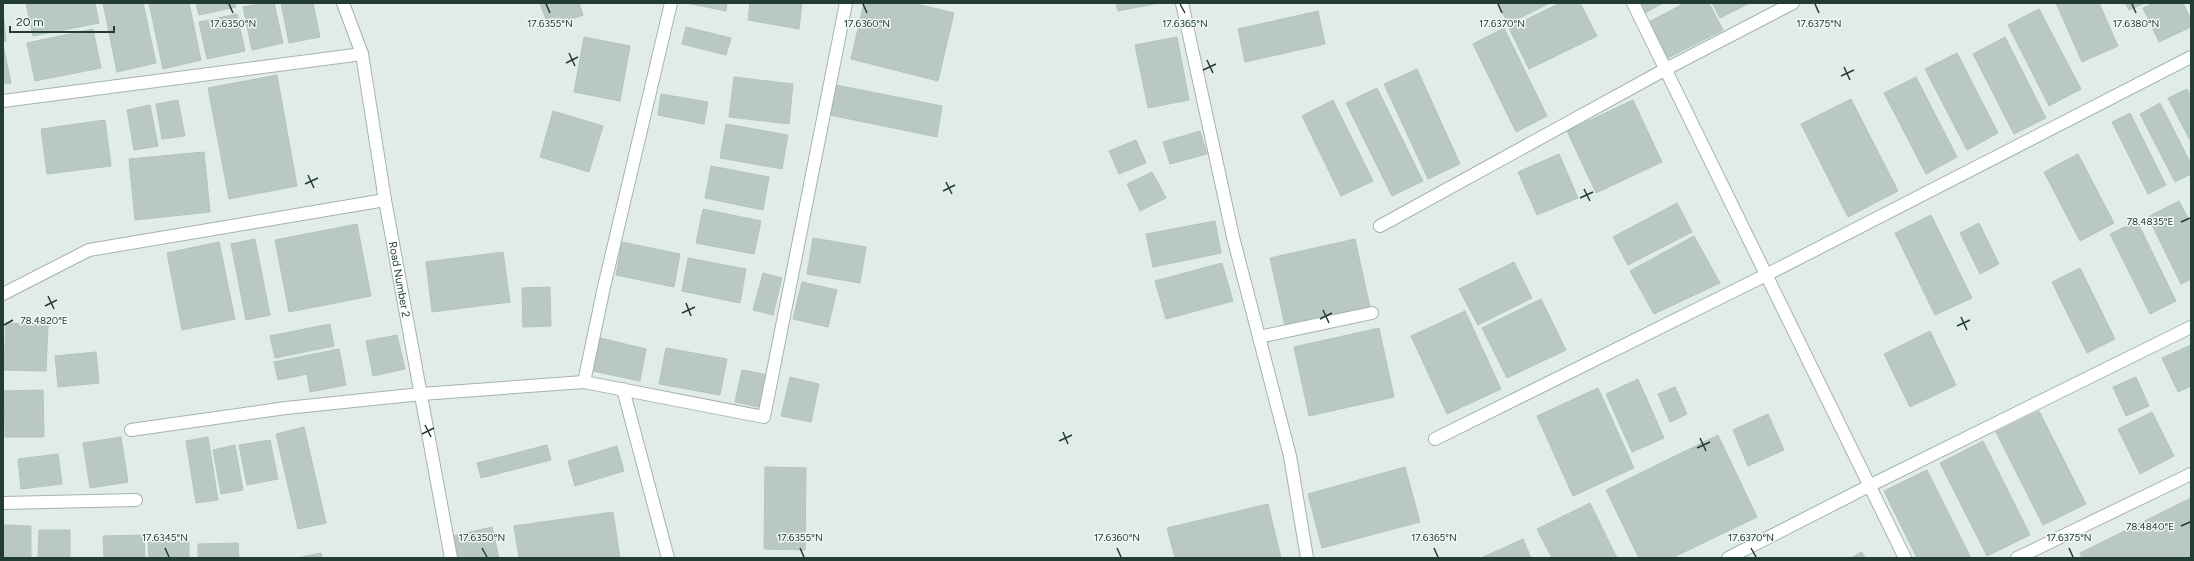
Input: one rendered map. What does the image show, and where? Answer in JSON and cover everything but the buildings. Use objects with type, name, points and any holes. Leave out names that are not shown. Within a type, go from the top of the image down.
[{"type":"street","name":"Road Number 2","points":[[343,3],[362,54],[385,200],[451,558]]},
{"type":"street","points":[[584,382],[604,286],[671,3]]},
{"type":"street","points":[[131,430],[286,408],[421,394],[584,382],[764,417],[846,3]]},
{"type":"street","points":[[1182,3],[1233,237],[1290,456],[1307,558]]},
{"type":"street","points":[[1633,3],[1905,558]]},
{"type":"street","points":[[1380,226],[1666,69],[1793,3]]},
{"type":"street","points":[[3,101],[362,54]]},
{"type":"street","points":[[1436,439],[1766,275],[2191,56]]},
{"type":"street","points":[[3,294],[89,250],[385,200]]},
{"type":"street","points":[[1259,337],[1372,313]]},
{"type":"street","points":[[1728,558],[1869,486],[2191,327]]},
{"type":"street","points":[[623,389],[668,558]]},
{"type":"street","points":[[2017,558],[2191,474]]},
{"type":"street","points":[[3,503],[136,500]]}]
